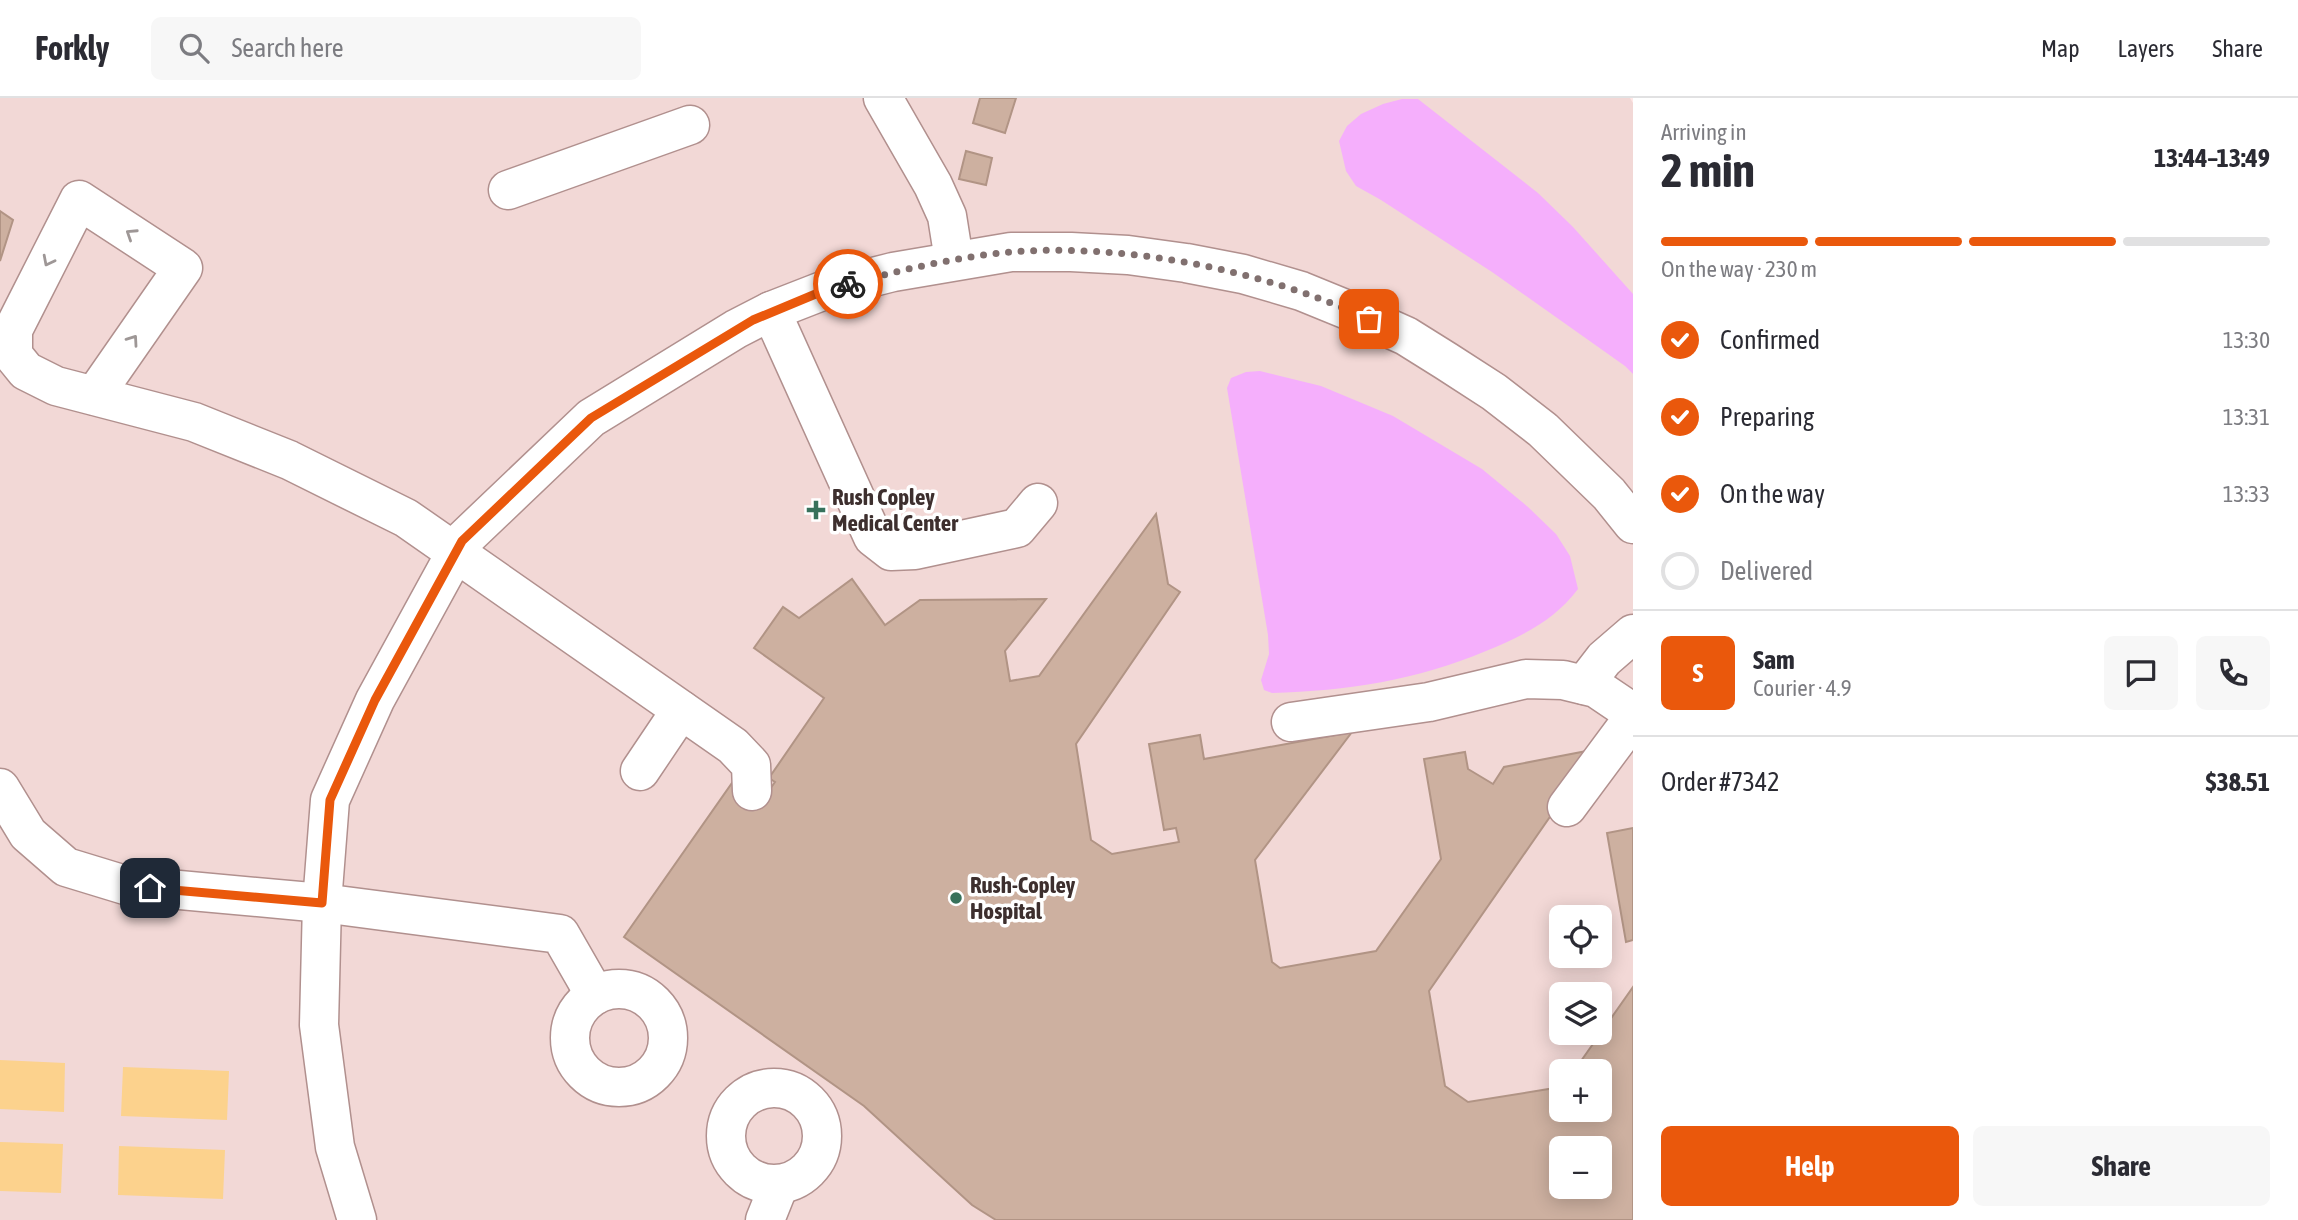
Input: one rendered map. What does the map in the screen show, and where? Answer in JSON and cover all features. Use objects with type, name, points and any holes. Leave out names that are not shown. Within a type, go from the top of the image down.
[{"type":"lane","points":[[883,98],[933,185],[947,216],[954,260]]},
{"type":"lane","points":[[508,190],[690,125]]},
{"type":"lane","points":[[94,396],[183,268],[79,200],[13,330],[13,355],[26,371],[56,386],[94,396],[194,422],[289,460],[407,519],[733,746],[751,765],[752,792]]},
{"type":"lane","points":[[357,1220],[335,1147],[319,1025],[322,903],[330,800],[375,700],[462,541],[591,418],[736,329],[771,311],[830,288],[893,272],[1011,252],[1128,255],[1243,274],[1301,291],[1405,337],[1494,392],[1543,429],[1609,494],[1633,524]]},
{"type":"lane","points":[[771,311],[873,537],[891,551],[915,550],[1017,528],[1038,503]]},
{"type":"lane","points":[[1584,685],[1604,659],[1633,634]]},
{"type":"lane","points":[[1291,722],[1430,702],[1526,680],[1563,680],[1596,688],[1633,715],[1567,807]]},
{"type":"lane","points":[[640,771],[681,710]]},
{"type":"lane","points":[[0,788],[28,834],[66,867],[125,885],[322,903],[560,934],[595,995]]},
{"type":"lane","points":[[765,1220],[779,1185]]},
{"type":"shaded area","name":"Rush Copley Medical Center","points":[[0,98],[1630,98],[1633,103],[1633,1220],[0,1220]]},
{"type":"shaded area","points":[[1402,99],[1418,99],[1538,193],[1573,227],[1633,294],[1633,374],[1492,272],[1356,186],[1346,171],[1339,141],[1347,126],[1361,114]]},
{"type":"shaded area","points":[[1260,371],[1321,386],[1393,416],[1482,469],[1556,534],[1570,556],[1578,589],[1559,610],[1525,633],[1434,670],[1408,677],[1327,690],[1272,693],[1264,690],[1261,680],[1269,654],[1268,635],[1227,388],[1231,378],[1246,372]]},
{"type":"shaded area","points":[[0,1060],[65,1063],[64,1112],[0,1109]]},
{"type":"shaded area","points":[[123,1067],[229,1071],[227,1120],[121,1116]]},
{"type":"shaded area","points":[[0,1142],[63,1144],[61,1193],[0,1191]]},
{"type":"shaded area","points":[[119,1146],[225,1150],[223,1199],[118,1195]]},
{"type":"building","points":[[980,98],[1016,98],[1005,133],[973,123]]},
{"type":"building","points":[[966,151],[992,158],[986,185],[959,179]]},
{"type":"building","points":[[0,211],[13,220],[0,261]]},
{"type":"building","name":"Rush-Copley Hospital","points":[[1156,514],[1168,584],[1180,592],[1076,744],[1091,840],[1112,854],[1179,842],[1176,828],[1164,830],[1149,744],[1200,735],[1204,759],[1352,732],[1255,860],[1272,962],[1280,968],[1376,951],[1441,859],[1424,759],[1465,752],[1468,769],[1493,784],[1504,767],[1597,749],[1429,991],[1445,1086],[1468,1102],[1549,1089],[1549,1122],[1612,1122],[1612,1059],[1582,1059],[1592,1045],[1612,1045],[1612,1017],[1633,987],[1633,1220],[996,1220],[972,1205],[864,1106],[624,937],[732,783],[760,803],[775,782],[769,778],[824,698],[754,648],[783,607],[799,618],[852,579],[885,625],[920,600],[1046,599],[1005,651],[1010,681],[1039,676]]},
{"type":"building","points":[[1633,828],[1633,940],[1626,942],[1607,833]]},
{"type":"way so far","points":[[848,284],[913,268],[1011,252],[1128,255],[1243,274],[1301,291],[1369,319]]},
{"type":"place","name":"Rush Copley Medical Center","points":[[816,510]]},
{"type":"place","name":"Rush-Copley Hospital","points":[[956,898]]},
{"type":"route","points":[[150,888],[322,903],[330,800],[375,700],[462,541],[591,418],[753,320],[830,288],[848,284]]}]
